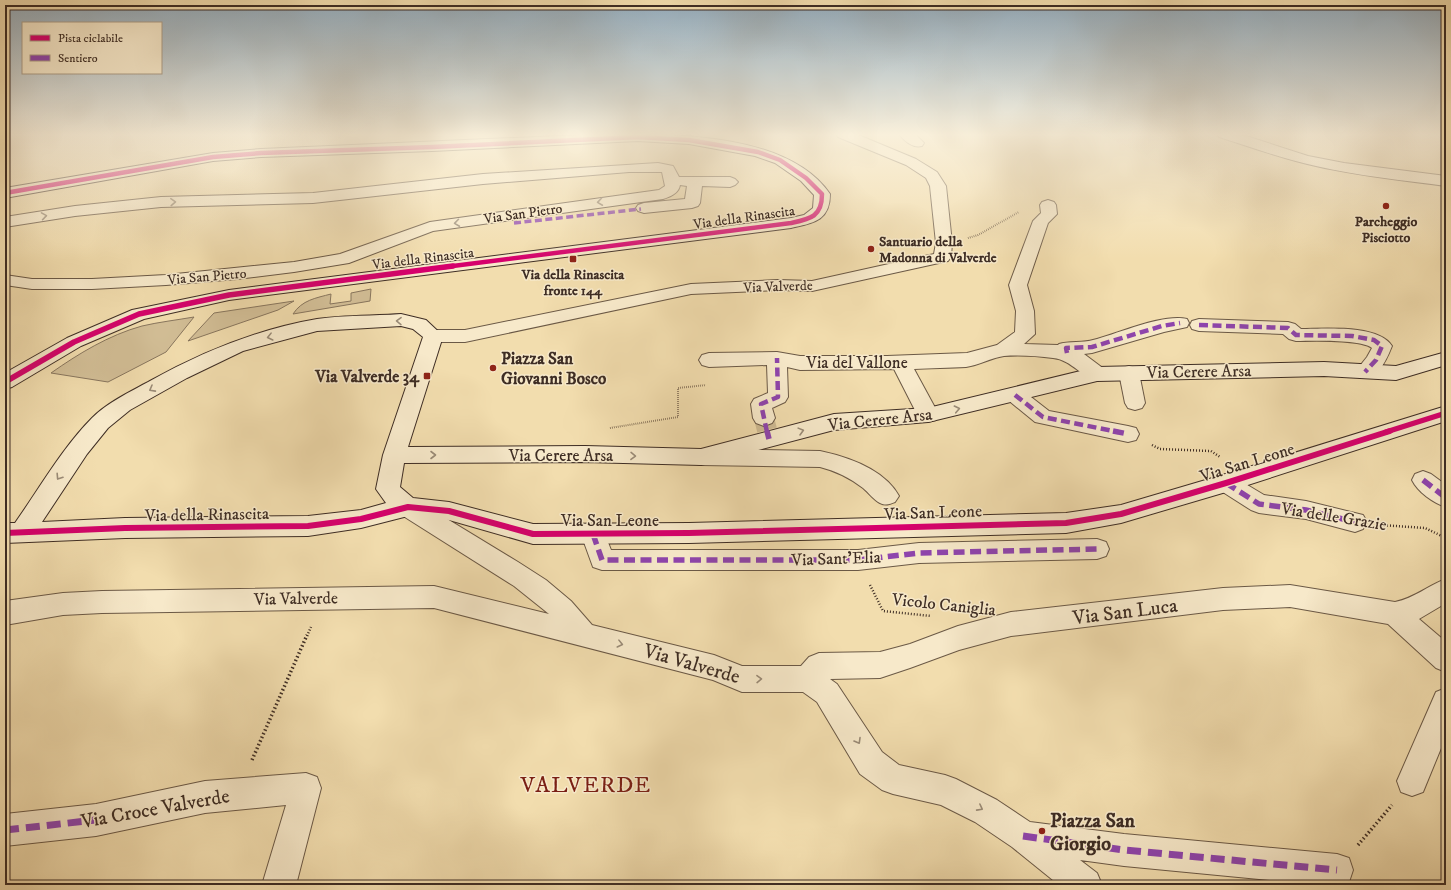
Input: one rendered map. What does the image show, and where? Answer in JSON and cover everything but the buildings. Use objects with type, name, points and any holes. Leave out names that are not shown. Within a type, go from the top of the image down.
[{"type":"street","name":"Via della Rinascita","points":[[5,193],[106,176]]},
{"type":"street","points":[[5,222],[75,211],[161,202],[313,198],[483,179],[529,176]]},
{"type":"street","points":[[672,176],[673,180],[730,182]]},
{"type":"street","name":"Via della Rinascita","points":[[5,382],[74,342],[139,314],[229,294],[791,223],[810,219],[820,210],[823,205],[822,194],[802,176]]},
{"type":"street","points":[[932,176],[938,186],[944,243]]},
{"type":"street","points":[[1406,176],[1446,181]]},
{"type":"street","name":"Via San Pietro","points":[[5,280],[32,284],[92,284],[238,274],[294,267],[343,259],[430,227],[663,194],[672,188],[673,180]]},
{"type":"street","points":[[514,223],[692,203],[695,181]]},
{"type":"street","name":"Via del Vallone","points":[[1004,350],[1025,334],[1025,311],[1018,285],[1041,221],[1049,214],[1048,205]]},
{"type":"street","name":"Via Valverde","points":[[433,336],[464,336],[691,289],[778,285],[812,286],[942,257],[944,243]]},
{"type":"street","points":[[14,532],[100,423],[123,405],[180,373],[236,347],[317,325],[401,320],[419,324],[433,336],[394,455],[388,489],[394,497],[408,507],[526,580],[555,602],[571,618],[582,634]]},
{"type":"street","points":[[1067,353],[1066,348],[1092,347],[1162,326],[1180,323]]},
{"type":"street","points":[[1199,325],[1288,328],[1296,335],[1352,336],[1374,340],[1382,346],[1376,360],[1365,372]]},
{"type":"street","name":"Via del Vallone","points":[[709,360],[776,358],[800,363],[901,363],[967,360],[1004,350],[1052,351],[1067,353],[1077,358],[1097,374]]},
{"type":"street","points":[[767,429],[761,404],[778,397],[776,358]]},
{"type":"street","name":"Via Cerere Arsa","points":[[394,455],[585,454],[701,457],[767,429],[928,415],[1097,374],[1324,369],[1365,372],[1396,372],[1446,358]]},
{"type":"street","points":[[901,363],[928,415]]},
{"type":"street","points":[[1129,373],[1135,403]]},
{"type":"street","points":[[1015,395],[1043,417],[1128,434]]},
{"type":"street","name":"Via San Leone","points":[[408,507],[449,511],[533,534],[689,533],[1066,523],[1121,514],[1236,480],[1446,413]]},
{"type":"street","points":[[701,457],[820,459],[859,472],[873,482],[887,496]]},
{"type":"street","name":"Via delle Grazie","points":[[1236,480],[1259,504],[1306,510],[1355,522]]},
{"type":"street","points":[[1424,480],[1446,498]]},
{"type":"street","name":"Via della Rinascita","points":[[14,532],[125,528],[308,526],[360,520],[408,507]]},
{"type":"street","name":"Via Sant'Elia","points":[[593,534],[602,560],[858,560],[919,553],[1097,549]]},
{"type":"street","name":"Via San Luca","points":[[808,679],[819,666],[880,665],[910,656],[958,638],[1012,624],[1223,599],[1290,596],[1395,614],[1415,609],[1446,590]]},
{"type":"street","name":"Via Valverde","points":[[5,613],[63,604],[102,602],[434,597],[714,668],[742,680],[808,679]]},
{"type":"street","points":[[1395,614],[1446,659]]},
{"type":"street","points":[[808,679],[827,693],[871,763],[893,779],[945,790],[986,811],[1023,836],[1085,885]]},
{"type":"street","points":[[1412,781],[1446,702]]},
{"type":"street","name":"Via Croce Valverde","points":[[5,830],[96,820],[204,797],[306,788],[279,885]]},
{"type":"street","points":[[1023,836],[1124,850],[1337,870]]},
{"type":"path","points":[[944,243],[956,242],[978,236],[1012,214],[1034,206],[1048,205]]},
{"type":"path","points":[[585,454],[588,440],[596,433],[610,428],[678,417],[678,388],[709,385],[709,360]]},
{"type":"path","points":[[1128,434],[1160,448],[1212,451],[1236,480]]},
{"type":"path","points":[[251,762],[324,598]]},
{"type":"path","points":[[1337,870],[1412,781]]},
{"type":"shaded area","points":[[371,289],[370,301],[293,314],[305,303],[315,298],[331,294],[330,304],[351,301],[351,293]]},
{"type":"shaded area","points":[[294,301],[278,310],[188,341],[214,313]]},
{"type":"shaded area","points":[[194,317],[166,352],[108,382],[51,373],[83,352],[118,334],[142,326]]},
{"type":"tunnel","points":[[764,418],[767,430]]},
{"type":"marked path","points":[[514,223],[641,209]]},
{"type":"marked path","points":[[1067,353],[1066,348],[1092,347],[1162,326],[1180,323]]},
{"type":"marked path","points":[[1199,325],[1288,328],[1296,335],[1352,336],[1374,340],[1382,346],[1376,360],[1365,372]]},
{"type":"marked path","points":[[769,439],[761,404],[778,397],[777,358]]},
{"type":"marked path","points":[[1015,395],[1043,417],[1128,434]]},
{"type":"marked path","points":[[1423,480],[1446,498]]},
{"type":"marked path","points":[[1226,483],[1259,504],[1306,510],[1355,522]]},
{"type":"marked path","points":[[593,534],[602,560],[858,560],[919,553],[1097,549]]},
{"type":"marked path","points":[[5,830],[96,820]]},
{"type":"marked path","points":[[1023,836],[1124,850],[1337,870]]},
{"type":"cycle path","points":[[5,193],[106,176]]},
{"type":"cycle path","points":[[5,382],[74,342],[139,314],[229,295],[791,223],[804,220],[814,216],[821,208],[822,194],[802,176]]},
{"type":"cycle path","points":[[5,533],[125,528],[308,526],[361,519],[408,507],[449,511],[533,534],[689,533],[1066,523],[1121,514],[1226,483],[1446,413]]},
{"type":"place","name":"Parcheggio Pisciotto","points":[[1386,206]]},
{"type":"place","name":"Santuario della Madonna di Valverde","points":[[871,249]]},
{"type":"place","name":"Via della Rinascita fronte 144","points":[[573,259]]},
{"type":"place","name":"Piazza San Giovanni Bosco","points":[[493,368]]},
{"type":"place","name":"Via Valverde 34","points":[[427,376]]},
{"type":"place","name":"Piazza San Giorgio","points":[[1042,831]]},
{"type":"district","name":"VALVERDE","points":[[586,784]]}]
